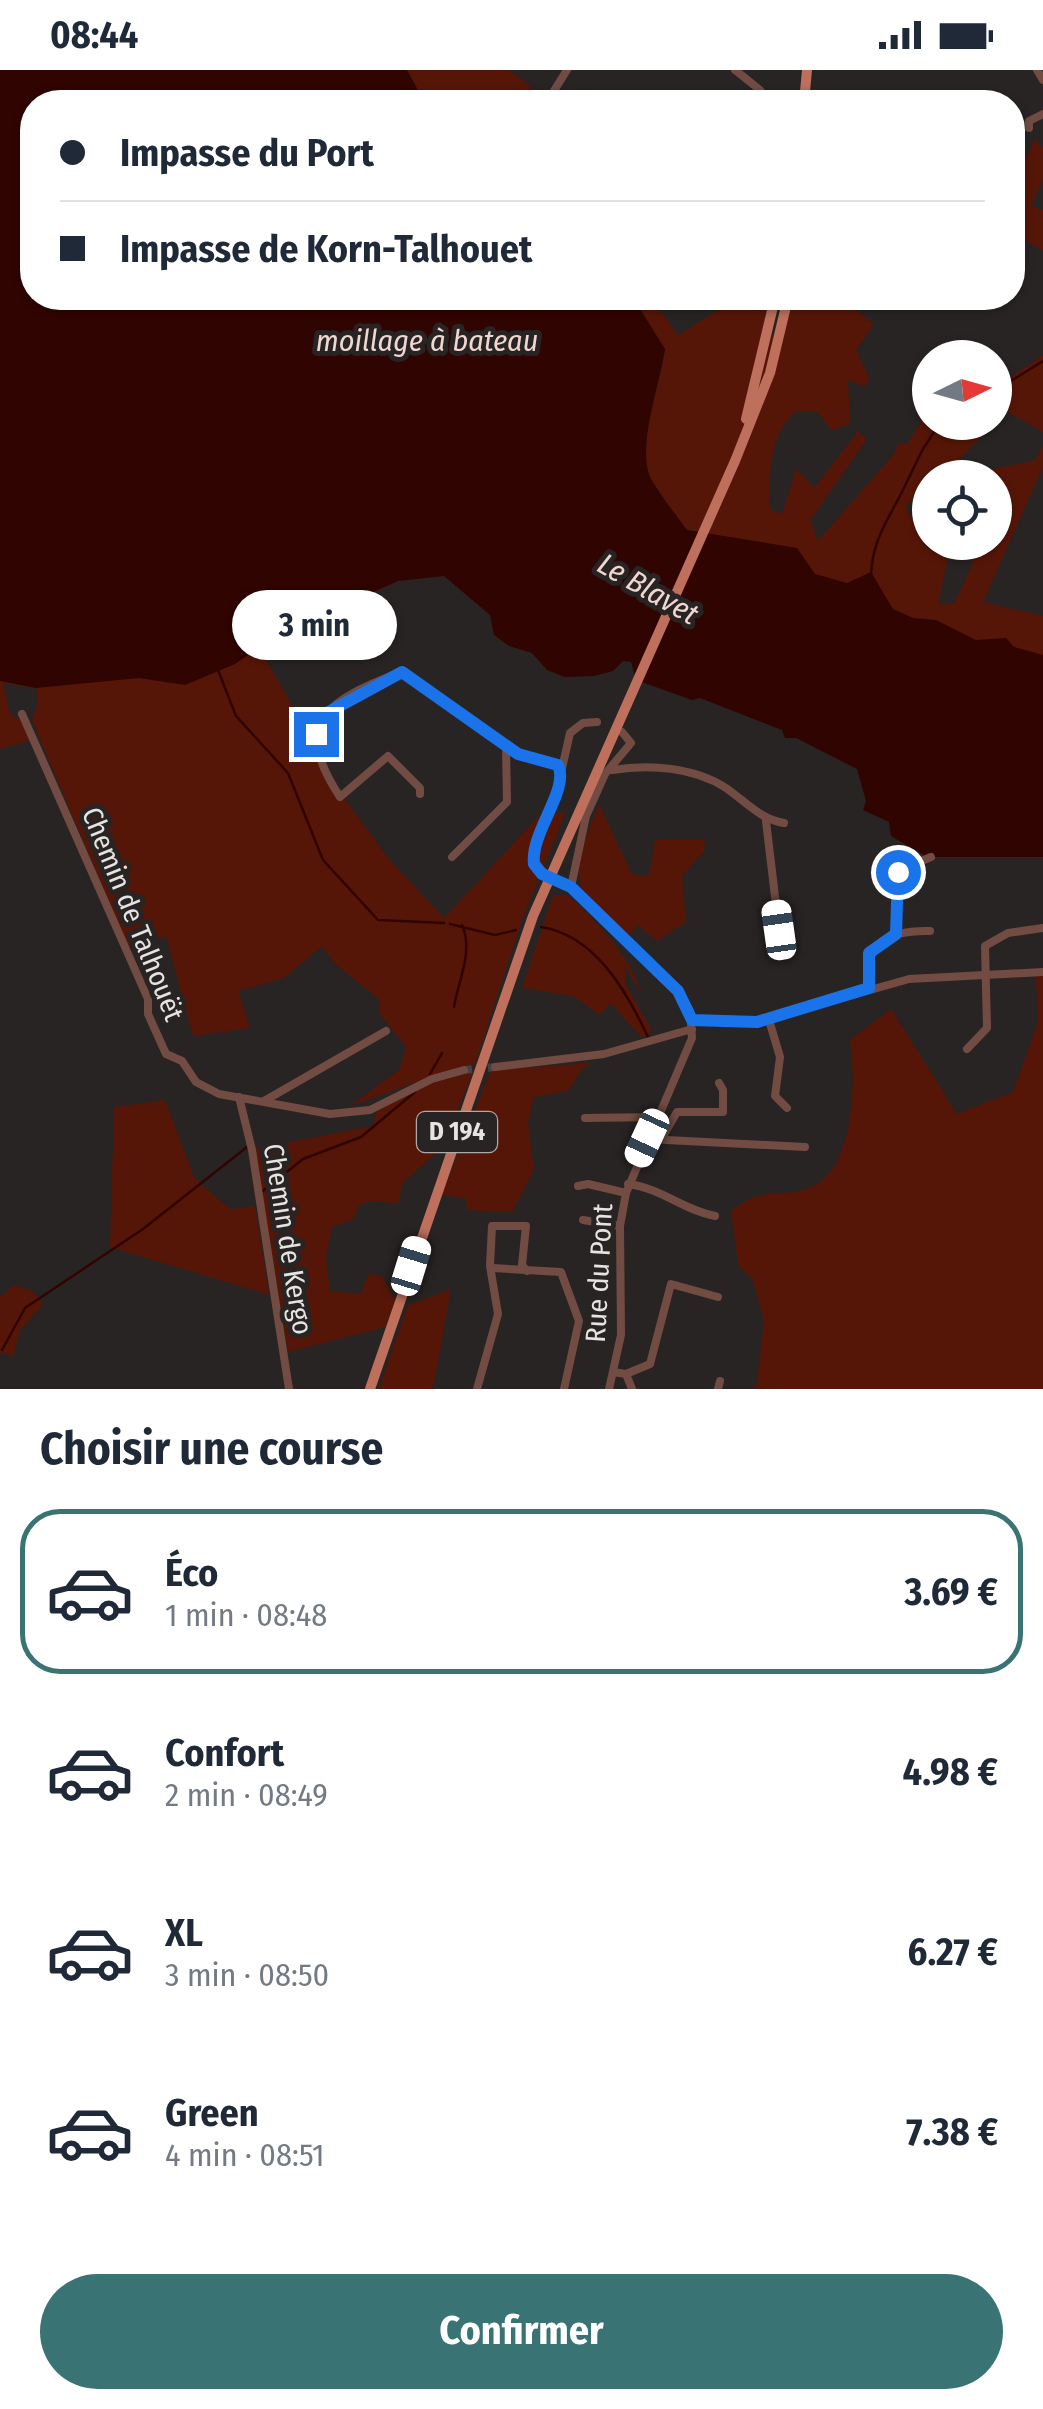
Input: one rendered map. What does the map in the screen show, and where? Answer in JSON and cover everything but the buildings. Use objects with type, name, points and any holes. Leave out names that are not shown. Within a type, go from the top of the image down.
[{"type":"main road","name":"D 194","points":[[712,509],[742,434],[770,310]]},
{"type":"main road","name":"D 194","points":[[370,1389],[549,877],[618,730],[770,373],[785,310]]},
{"type":"street","points":[[735,70],[760,90]]},
{"type":"street","points":[[1037,70],[1043,80]]},
{"type":"street","points":[[1029,128],[1030,120],[1043,114]]},
{"type":"street","points":[[420,794],[420,788],[388,756],[340,797],[317,758],[320,721],[397,673],[406,673],[506,746],[527,758],[559,767]]},
{"type":"street","name":"Chemin de Talhouët","points":[[22,714],[148,999],[148,1014],[166,1054],[182,1061],[206,1089],[330,1114],[359,1112],[386,1104],[432,1079],[464,1070]]},
{"type":"street","points":[[597,722],[574,729],[532,854],[534,864],[549,877],[571,887],[678,991],[692,1024]]},
{"type":"street","points":[[571,887],[586,816],[605,774],[631,742],[618,730]]},
{"type":"street","points":[[452,857],[507,802],[506,746]]},
{"type":"street","points":[[612,770],[674,770],[704,776],[766,821],[784,822]]},
{"type":"street","points":[[766,821],[779,930]]},
{"type":"street","points":[[896,934],[898,872],[931,856]]},
{"type":"street","points":[[967,1049],[987,1028],[982,950],[1008,933],[1043,928]]},
{"type":"street","points":[[869,988],[869,953],[896,934],[930,930]]},
{"type":"street","points":[[495,1067],[604,1054],[692,1024],[769,1020],[908,979],[1043,972]]},
{"type":"street","points":[[769,1020],[780,1057],[775,1096],[787,1108]]},
{"type":"street","name":"Rue du Pont","points":[[609,1389],[622,1336],[620,1226],[627,1189],[684,1063],[692,1024]]},
{"type":"street","points":[[264,1101],[386,1031]]},
{"type":"street","points":[[662,1138],[677,1112],[723,1112],[723,1090],[719,1083]]},
{"type":"street","name":"Chemin de Kergo","points":[[240,1097],[288,1389]]},
{"type":"street","points":[[584,1118],[658,1117]]},
{"type":"street","points":[[647,1138],[806,1147]]},
{"type":"street","points":[[578,1186],[652,1188],[685,1208],[715,1216]]},
{"type":"street","points":[[583,1220],[620,1226]]},
{"type":"street","points":[[477,1389],[498,1314],[492,1226],[523,1223],[522,1265],[527,1271]]},
{"type":"street","points":[[492,1268],[562,1272],[579,1320],[564,1389]]},
{"type":"street","points":[[613,1372],[626,1374],[650,1364],[671,1284],[718,1297]]},
{"type":"street","points":[[626,1374],[632,1389]]},
{"type":"shaded area","points":[[407,70],[509,70],[535,90],[418,90]]},
{"type":"shaded area","points":[[1034,139],[1043,147],[1043,179],[1031,206],[1043,210],[1043,250],[1025,241],[1027,155]]},
{"type":"shaded area","points":[[0,207],[20,264],[20,310],[51,310],[613,671],[565,677],[547,670],[532,653],[509,646],[494,635],[490,615],[444,576],[398,581],[324,614],[288,620],[259,648],[308,732],[305,745],[388,858],[444,918],[539,816],[566,812],[522,920],[475,1064],[350,1106],[399,1070],[406,1047],[380,1014],[379,999],[335,964],[322,946],[284,978],[238,991],[250,1028],[193,1036],[166,936],[129,948],[32,720],[38,703],[36,688],[3,683],[10,714],[22,721],[31,740],[0,749]]},
{"type":"shaded area","points":[[641,310],[660,310],[678,335],[719,310],[767,310],[762,333],[783,340],[789,310],[857,310],[873,324],[856,351],[869,377],[865,387],[848,380],[850,424],[831,430],[817,411],[796,411],[775,444],[769,509],[782,514],[796,469],[814,488],[858,431],[867,439],[810,520],[818,541],[893,455],[898,444],[907,444],[912,436],[912,440],[978,440],[959,460],[912,460],[912,501],[906,506],[912,519],[912,560],[947,560],[938,604],[954,603],[971,560],[1002,560],[983,602],[1043,616],[1043,700],[698,531],[687,530],[651,479],[645,450],[665,349]]},
{"type":"shaded area","points":[[1043,355],[1043,432],[1012,415],[1012,376]]},
{"type":"shaded area","points":[[1043,447],[1043,467],[1012,537],[1012,465],[1034,461]]},
{"type":"shaded area","points":[[599,805],[632,874],[649,876],[655,840],[705,840],[704,851],[682,876],[686,922],[657,941],[638,925],[628,937],[582,892],[580,859]]},
{"type":"shaded area","points":[[553,895],[568,895],[623,955],[639,991],[625,966],[625,983],[652,1031],[642,1037],[610,1003],[600,1015],[573,996],[522,988]]},
{"type":"shaded area","points":[[1043,974],[1043,1389],[756,1389],[764,1320],[753,1281],[738,1264],[731,1211],[754,1197],[802,1190],[827,1176],[845,1141],[849,1120],[853,1076],[850,1040],[891,1009],[957,1114],[1013,1092],[1038,1022],[1036,976]]},
{"type":"shaded area","points":[[595,1063],[584,1067],[568,1091],[534,1097],[528,1122],[534,1170],[512,1212],[467,1210],[466,1198],[442,1195],[491,1070]]},
{"type":"shaded area","points":[[473,1072],[441,1149],[403,1182],[398,1203],[368,1201],[358,1206],[354,1219],[332,1227],[326,1257],[330,1291],[361,1294],[368,1274],[382,1276],[397,1303],[385,1327],[288,1352],[255,1149],[373,1126],[377,1110],[437,1081]]},
{"type":"shaded area","points":[[165,1100],[194,1178],[230,1209],[255,1206],[269,1295],[110,1247],[114,1107]]},
{"type":"shaded area","points":[[14,1285],[32,1291],[43,1304],[20,1330],[13,1356],[0,1353],[0,1297]]},
{"type":"shaded area","points":[[451,1289],[433,1389],[379,1389],[408,1305]]},
{"type":"water","points":[[0,70],[407,70],[418,90],[20,90],[20,310],[641,310],[665,349],[648,433],[647,466],[654,484],[687,530],[797,548],[815,574],[847,583],[871,572],[893,609],[913,618],[936,620],[976,640],[1006,638],[1014,647],[1043,655],[1043,857],[927,857],[891,836],[889,822],[863,810],[866,801],[857,769],[796,738],[785,738],[782,730],[700,698],[692,700],[636,680],[631,662],[623,661],[613,671],[594,676],[565,677],[547,670],[532,653],[509,646],[494,635],[490,615],[444,576],[398,581],[324,614],[288,620],[264,644],[235,664],[185,685],[139,678],[36,688],[0,681]]},
{"type":"waterway","points":[[1012,380],[1043,361]]},
{"type":"waterway","points":[[871,576],[882,531],[929,440]]},
{"type":"waterway","points":[[218,670],[236,716],[288,773],[323,860],[378,920],[444,923]]},
{"type":"waterway","points":[[450,924],[495,935],[516,930]]},
{"type":"waterway","points":[[454,1007],[466,956],[462,925]]},
{"type":"waterway","points":[[541,927],[560,932],[593,953],[619,985],[648,1037]]},
{"type":"waterway","points":[[430,1074],[442,1053]]},
{"type":"waterway","points":[[263,1191],[303,1159],[361,1137],[415,1092]]},
{"type":"waterway","points":[[2,1350],[25,1308],[143,1229],[247,1147]]},
{"type":"tunnel","points":[[464,1070],[495,1067]]},
{"type":"route","points":[[316,734],[325,714],[402,672],[518,754],[558,765],[562,773],[534,845],[534,864],[542,874],[571,887],[678,991],[692,1020],[769,1020],[869,988],[869,953],[896,934],[894,900],[898,872]]},
{"type":"water label","name":"moillage à bateau","points":[[427,341]]},
{"type":"water label","name":"Le Blavet","points":[[648,589]]}]
